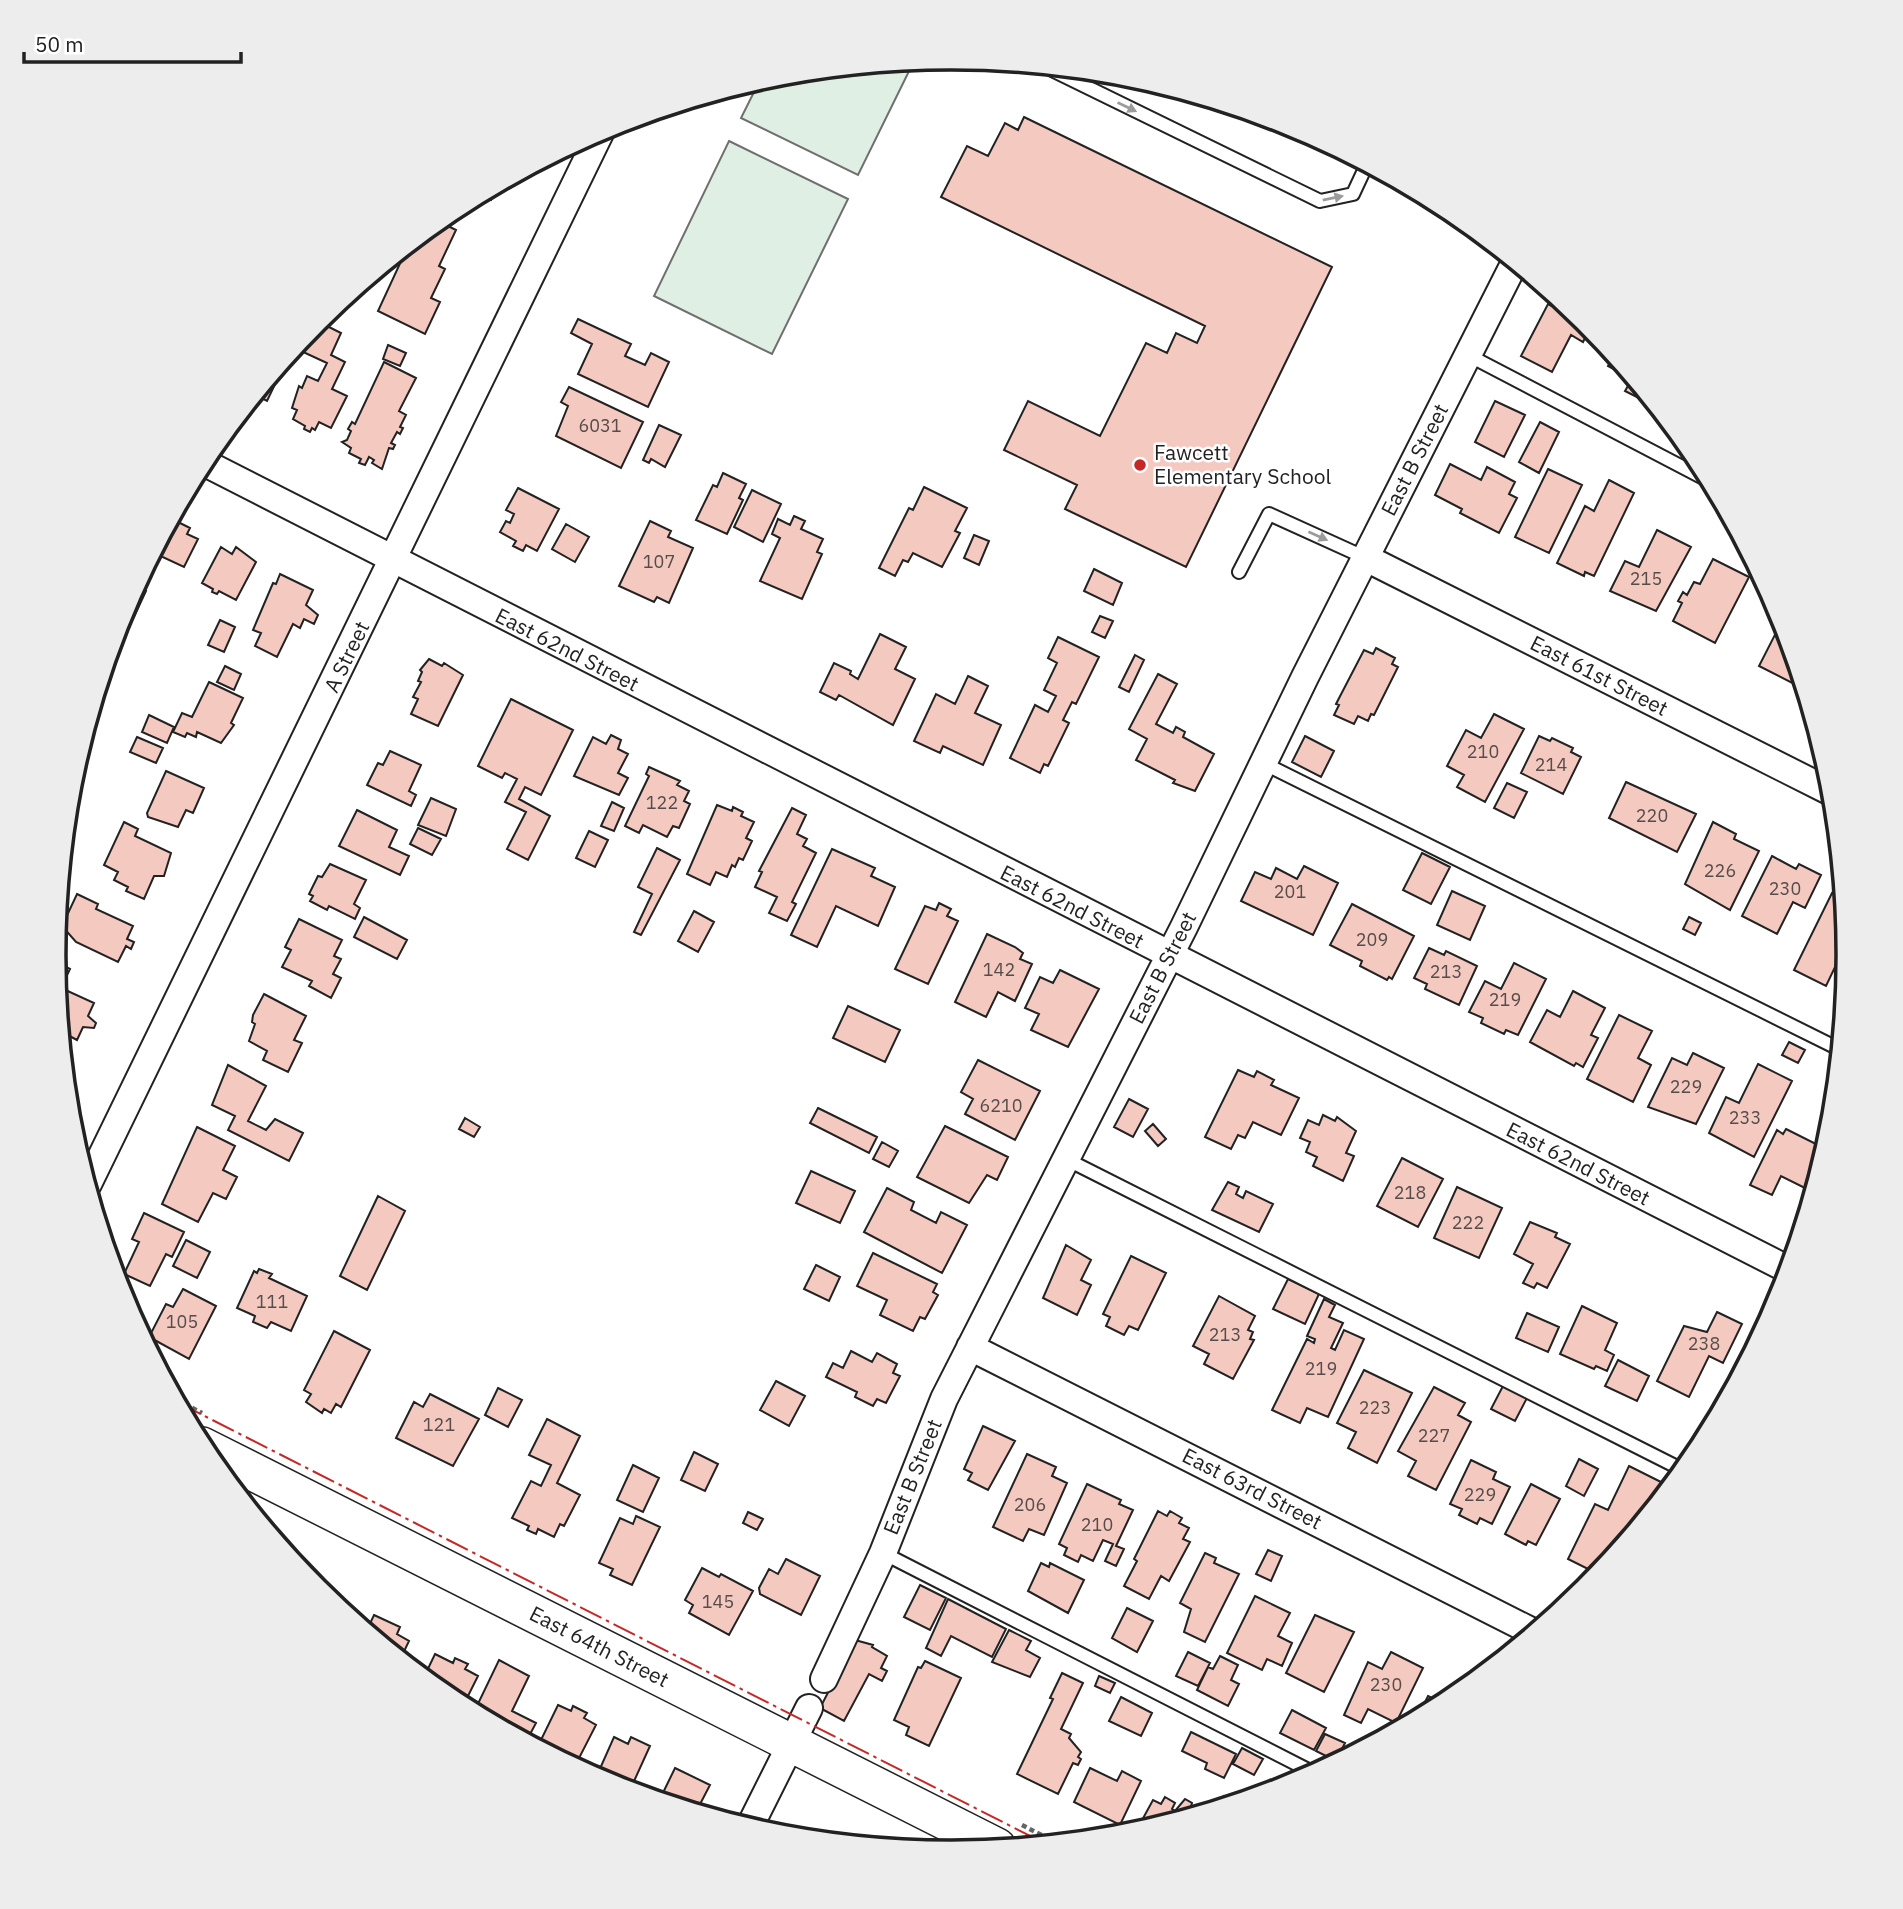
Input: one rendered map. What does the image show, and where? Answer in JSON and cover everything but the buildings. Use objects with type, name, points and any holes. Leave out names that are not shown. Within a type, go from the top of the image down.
[{"type":"street","name":"A Street","points":[[94,1171],[594,146]]},
{"type":"street","name":"East B Street","points":[[824,1679],[883,1553],[944,1399],[1169,957],[1263,763],[1511,269]]},
{"type":"street","name":"East 62nd Street","points":[[213,467],[1169,957],[1780,1265]]},
{"type":"street","name":"East 61st Street","points":[[1366,558],[1820,786]]},
{"type":"street","name":"East 63rd Street","points":[[970,1347],[1525,1628]]},
{"type":"street","name":"East 64th Street","points":[[224,1458],[981,1839]]},
{"type":"street","points":[[755,1816],[809,1709]]},
{"type":"lane","points":[[1066,77],[1320,201],[1353,194],[1363,172]]},
{"type":"lane","points":[[1468,355],[1693,473]]},
{"type":"lane","points":[[1239,572],[1269,514],[1366,558]]},
{"type":"lane","points":[[1263,763],[1832,1045]]},
{"type":"lane","points":[[1066,1159],[1674,1465]]},
{"type":"lane","points":[[883,1553],[1302,1767]]},
{"type":"green space","points":[[909,71],[858,175],[741,118],[754,93],[836,77]]},
{"type":"green space","points":[[729,141],[848,199],[772,354],[654,296]]},
{"type":"power","points":[[193,1410],[1030,1836]]},
{"type":"place","name":"Fawcett Elementary School","points":[[1140,465]]}]
